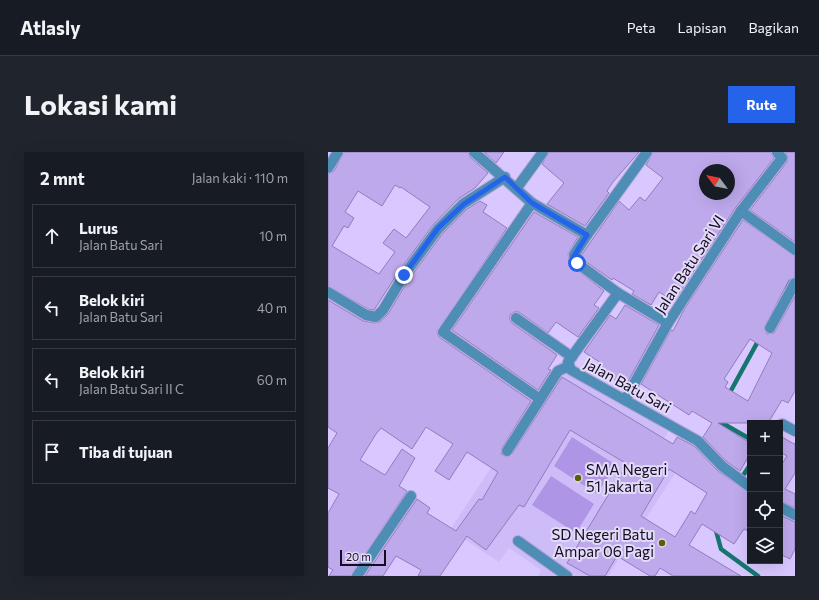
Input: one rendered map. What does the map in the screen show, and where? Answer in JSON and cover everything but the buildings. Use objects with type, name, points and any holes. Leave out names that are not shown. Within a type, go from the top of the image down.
[{"type":"street","points":[[328,168],[338,152]]},
{"type":"street","points":[[474,152],[505,177],[532,203],[587,235]]},
{"type":"street","points":[[516,189],[543,152]]},
{"type":"street","points":[[647,152],[587,235],[574,257],[577,263],[618,293],[668,323]]},
{"type":"street","name":"Jalan Batu Sari VI","points":[[625,400],[668,323],[741,211],[782,158],[777,152]]},
{"type":"street","points":[[328,292],[366,314],[376,317],[383,310],[404,275],[438,228],[464,204],[505,177]]},
{"type":"street","points":[[532,203],[443,332],[540,399]]},
{"type":"street","points":[[741,211],[795,250]]},
{"type":"street","points":[[770,328],[795,283]]},
{"type":"street","name":"Jalan Batu Sari","points":[[618,293],[570,362],[571,370],[698,441],[722,466],[744,483]]},
{"type":"street","points":[[507,451],[558,371],[570,362],[516,318]]},
{"type":"street","points":[[783,424],[795,430]]},
{"type":"street","points":[[357,576],[411,496]]},
{"type":"street","points":[[783,509],[795,515]]},
{"type":"street","points":[[518,540],[567,576]]},
{"type":"shaded area","name":"SMA Negeri 51 Jakarta","points":[[561,361],[668,432],[656,451],[680,466],[608,576],[538,576],[541,570],[509,548],[499,562],[450,530]]},
{"type":"shaded area","points":[[572,437],[616,465],[597,494],[554,466]]},
{"type":"shaded area","points":[[551,476],[594,504],[576,533],[532,505]]},
{"type":"waterway","points":[[787,287],[795,272]]},
{"type":"waterway","points":[[728,396],[768,323]]},
{"type":"waterway","points":[[717,420],[747,437]]},
{"type":"waterway","points":[[740,480],[747,470]]},
{"type":"waterway","points":[[715,527],[721,549],[758,576]]},
{"type":"place","name":"SMA Negeri 51 Jakarta","points":[[578,478]]},
{"type":"place","name":"SD Negeri Batu Ampar 06 Pagi","points":[[662,543]]},
{"type":"route","points":[[404,275],[438,228],[464,204],[505,177],[532,203],[587,235],[574,256],[577,263]]}]
